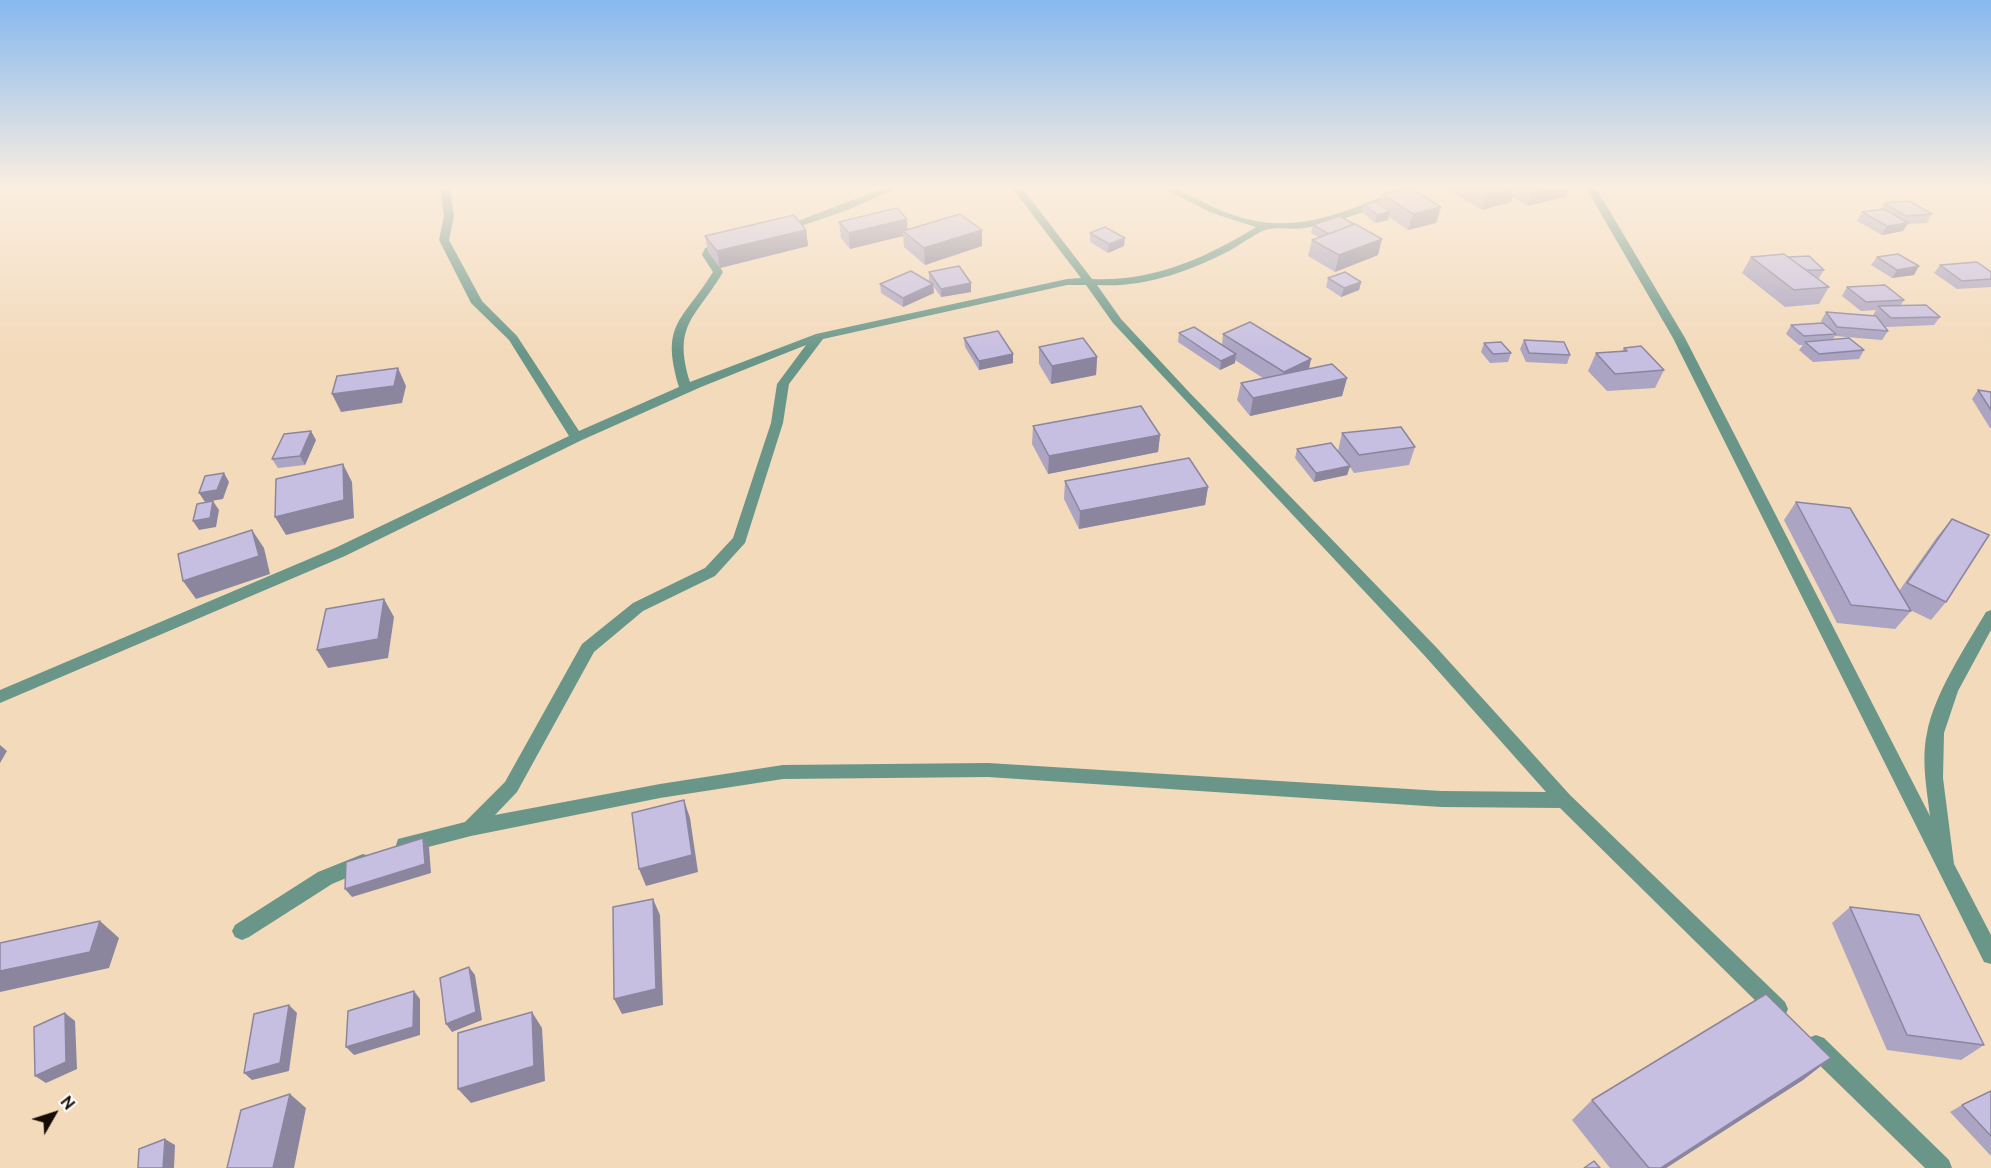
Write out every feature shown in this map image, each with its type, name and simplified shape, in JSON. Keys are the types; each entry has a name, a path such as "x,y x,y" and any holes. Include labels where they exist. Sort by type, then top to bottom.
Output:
{"street":[{"path":"445,243 477,303 513,338 529,360 550,400 577,436"},
{"path":"686,389 678,367 675,337 689,310 718,272 707,255 708,250 736,243"},
{"path":"1061,243 1117,321 1143,350 1430,651 1564,800 1787,1017"},
{"path":"0,697 340,552 577,436 686,389 820,336 1047,285 1088,280 1123,282 1168,272 1221,251 1236,243"},
{"path":"1623,243 1679,338 1991,955"},
{"path":"471,828 511,787 588,648 638,607 710,572 740,540 777,423 783,384 820,336"},
{"path":"1945,865 1934,778 1935,733 1950,691 1991,616"},
{"path":"242,931 325,878 382,854 471,828 649,793 783,772 988,770 1429,798 1564,800"},
{"path":"1804,1034 1941,1168"}],"building":[{"path":"710,243 753,243 717,251"},
{"path":"917,243 942,243 924,248"},
{"path":"1317,243 1373,243 1339,255"},
{"path":"1784,254 1829,287 1794,290 1751,257"},
{"path":"1898,254 1919,266 1897,270 1877,257"},
{"path":"1809,256 1824,270 1806,270 1788,257"},
{"path":"1977,262 1991,272 1991,279 1962,281 1940,265"},
{"path":"959,266 971,283 941,289 929,272"},
{"path":"911,271 933,284 903,298 880,284"},
{"path":"1345,272 1361,282 1344,288 1328,278"},
{"path":"1885,285 1904,300 1866,302 1847,287"},
{"path":"1926,305 1940,317 1891,318 1878,306"},
{"path":"1826,312 1876,316 1888,331 1837,327"},
{"path":"1250,322 1311,359 1284,372 1223,334"},
{"path":"1823,323 1836,334 1804,336 1791,325"},
{"path":"1194,327 1236,354 1221,361 1179,333"},
{"path":"998,331 1013,354 979,361 964,338"},
{"path":"1083,338 1097,357 1052,366 1039,347"},
{"path":"1849,338 1864,350 1819,354 1805,342"},
{"path":"1524,340 1564,342 1570,355 1529,353"},
{"path":"1501,342 1511,353 1493,354 1484,343"},
{"path":"1641,346 1664,370 1615,374 1596,353 1627,351 1624,348"},
{"path":"1332,364 1347,378 1253,398 1241,383"},
{"path":"398,368 394,386 332,394 337,376"},
{"path":"1978,390 1991,392 1991,410"},
{"path":"1141,406 1160,435 1049,456 1033,426"},
{"path":"1401,427 1415,447 1359,455 1342,433"},
{"path":"311,431 300,456 272,459 284,434"},
{"path":"1331,443 1350,466 1316,473 1297,449"},
{"path":"1189,458 1208,487 1080,511 1065,481"},
{"path":"343,464 344,500 275,517 276,479"},
{"path":"224,473 217,490 199,493 205,476"},
{"path":"213,501 210,518 193,521 197,504"},
{"path":"1796,502 1850,508 1911,611 1851,605"},
{"path":"1952,519 1989,535 1946,602 1907,583"},
{"path":"252,530 259,556 183,581 178,554"},
{"path":"384,599 378,639 317,650 326,609"},
{"path":"684,800 692,855 639,869 632,813"},
{"path":"423,838 425,864 345,889 346,862"},
{"path":"653,899 656,989 614,999 613,907"},
{"path":"1850,907 1919,915 1984,1045 1907,1035"},
{"path":"100,921 90,952 0,971 0,943"},
{"path":"469,967 476,1012 446,1024 440,978"},
{"path":"414,991 413,1027 346,1047 348,1011"},
{"path":"1766,994 1831,1058 1661,1168 1649,1168 1592,1100"},
{"path":"289,1005 280,1063 244,1073 254,1014"},
{"path":"532,1012 534,1066 458,1089 458,1033"},
{"path":"65,1013 66,1062 35,1076 34,1027"},
{"path":"1991,1091 1991,1136 1962,1105"},
{"path":"290,1094 273,1168 227,1168 241,1110"},
{"path":"165,1139 163,1168 138,1168 139,1149"},
{"path":"1594,1161 1600,1168 1584,1168"}]}
